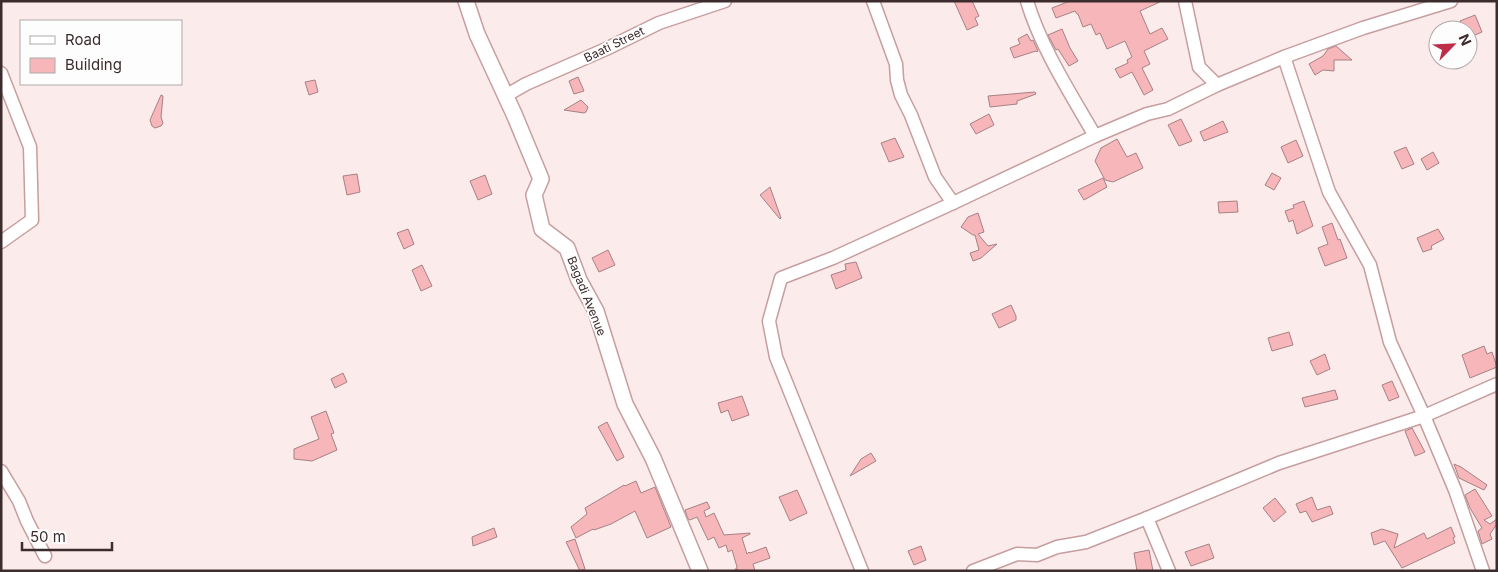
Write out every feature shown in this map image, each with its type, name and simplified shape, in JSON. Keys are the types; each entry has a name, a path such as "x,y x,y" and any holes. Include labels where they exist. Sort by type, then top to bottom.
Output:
{"street":[{"name":"Bagadi Avenue","path":"466,1 478,34 540,179 534,195 542,229 567,248 579,280 596,311 625,404 653,458 700,571"},
{"name":"Baati Street","path":"505,96 526,84 606,49 658,23 725,1"},
{"path":"873,1 896,64 897,80 901,95 935,177 953,203"},
{"path":"1028,1 1032,19 1059,73 1095,136"},
{"path":"1185,1 1199,67 1217,85"},
{"path":"862,571 776,358 769,321 781,278 833,258 1095,136 1147,114 1168,108 1284,57 1363,28 1451,1"},
{"path":"1284,57 1329,192 1370,265 1390,342 1455,490 1482,571"},
{"path":"1,74 30,147 32,220 1,242"},
{"path":"973,571 1017,554 1037,555 1057,547 1086,542 1279,463 1424,416 1497,384"},
{"path":"1,471 19,501 45,556"},
{"path":"1147,518 1169,571"}],"building":[{"path":"954,1 972,1 979,16 975,18 978,25 967,30"},
{"path":"1070,1 1162,1 1140,11 1150,34 1162,28 1168,39 1144,51 1150,64 1142,68 1153,90 1144,95 1132,72 1120,78 1115,69 1128,63 1127,60 1132,57 1125,41 1107,49 1100,33 1096,35 1091,24 1083,27 1075,11 1056,18 1052,8"},
{"path":"1475,15 1477,20 1462,20"},
{"path":"1478,22 1482,32 1478,34"},
{"path":"1062,29 1078,61 1069,66 1058,49 1056,50 1048,35"},
{"path":"1027,34 1031,41 1033,40 1038,51 1014,58 1010,48 1020,44 1018,39"},
{"path":"1336,46 1352,60 1334,60 1334,71 1323,70 1315,75 1309,64 1323,56 1328,49"},
{"path":"578,77 584,91 574,94 569,81"},
{"path":"315,80 318,92 309,95 305,82"},
{"path":"1035,92 1036,94 1017,101 1017,104 990,107 988,96"},
{"path":"161,95 163,96 161,117 163,123 155,128 150,120"},
{"path":"581,100 588,107 586,112 564,110"},
{"path":"989,114 994,125 976,134 970,124"},
{"path":"1181,119 1192,141 1179,146 1168,125"},
{"path":"1223,121 1228,132 1204,141 1200,132"},
{"path":"895,138 904,157 889,162 881,143"},
{"path":"1117,139 1127,157 1136,153 1143,168 1113,182 1105,180 1095,161 1101,148"},
{"path":"1296,140 1303,156 1288,163 1281,147"},
{"path":"1406,147 1414,164 1402,169 1394,152"},
{"path":"1433,152 1439,163 1427,170 1421,159"},
{"path":"1272,173 1281,178 1274,190 1265,185"},
{"path":"357,174 360,192 347,195 343,176"},
{"path":"485,175 492,194 478,200 470,181"},
{"path":"1103,178 1107,187 1084,200 1078,190"},
{"path":"770,187 781,218 780,219 760,195"},
{"path":"1237,201 1238,212 1219,213 1218,202"},
{"path":"1304,201 1313,226 1297,234 1293,220 1289,222 1285,211 1294,208 1293,205"},
{"path":"978,213 984,232 978,234 988,246 997,244 981,258 973,261 970,253 979,250 975,235 961,227 968,217"},
{"path":"1332,223 1347,258 1325,266 1318,248 1328,244 1322,227"},
{"path":"408,229 414,244 404,249 397,233"},
{"path":"1438,229 1444,239 1431,246 1432,249 1423,252 1417,238"},
{"path":"608,250 615,265 599,272 592,258"},
{"path":"856,262 862,278 836,289 831,275 846,270 845,264"},
{"path":"422,265 432,286 421,291 412,270"},
{"path":"1011,305 1016,320 999,328 992,314"},
{"path":"1289,332 1293,345 1272,351 1268,338"},
{"path":"1484,346 1487,354 1492,352 1497,367 1470,378 1462,355"},
{"path":"1325,354 1330,369 1317,375 1310,361"},
{"path":"343,373 347,382 335,388 331,379"},
{"path":"1392,381 1399,397 1389,401 1382,385"},
{"path":"1335,390 1338,399 1305,407 1302,398"},
{"path":"742,396 749,415 732,421 728,410 721,413 718,403"},
{"path":"326,411 334,433 331,434 337,450 312,461 294,459 294,449 319,439 311,417"},
{"path":"607,422 624,457 617,461 598,427"},
{"path":"1412,428 1425,452 1415,456 1405,431"},
{"path":"871,453 876,461 850,476 861,459"},
{"path":"1454,464 1487,485 1484,490 1459,478"},
{"path":"636,481 641,493 655,487 671,527 647,538 635,511 611,524 593,529 576,538 571,527 587,514 585,508 624,485"},
{"path":"1475,489 1492,516 1484,520 1490,524 1497,519 1497,524 1490,534 1492,539 1482,544 1478,531 1482,528 1470,508 1465,495"},
{"path":"797,490 807,513 790,521 779,497"},
{"path":"1312,497 1317,510 1330,506 1333,514 1312,522 1306,511 1300,513 1296,504"},
{"path":"1275,498 1286,512 1274,522 1263,508"},
{"path":"707,502 710,508 704,511 706,517 714,513 724,535 750,533 742,538 747,554 766,547 770,558 753,564 755,571 735,570 737,567 732,550 728,552 726,545 719,548 714,537 708,540 697,517 688,519 685,510"},
{"path":"1451,527 1455,543 1402,568 1385,541 1374,545 1371,533 1382,529 1398,534 1394,548 1424,533 1427,539"},
{"path":"494,528 497,537 473,546 472,537"},
{"path":"575,539 585,569 580,571 566,542"},
{"path":"1209,544 1214,558 1191,566 1185,552"},
{"path":"921,546 926,560 914,565 908,551"},
{"path":"1149,550 1153,571 1137,571 1134,553"}]}
